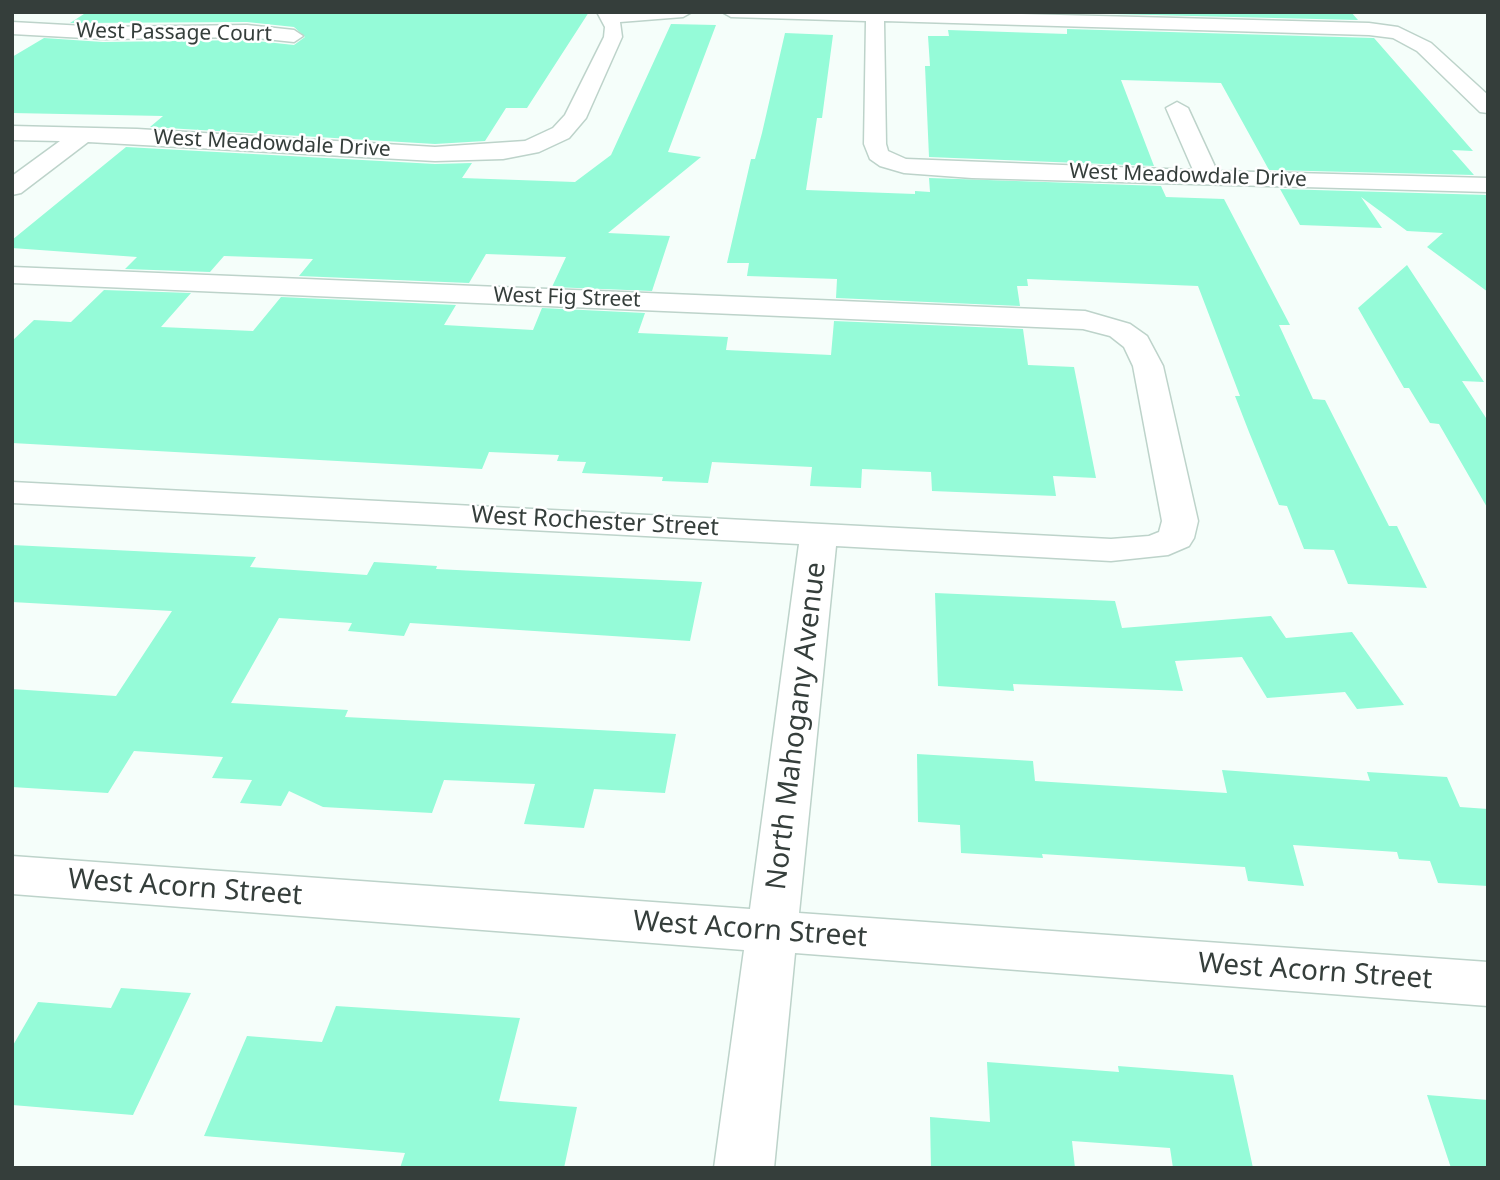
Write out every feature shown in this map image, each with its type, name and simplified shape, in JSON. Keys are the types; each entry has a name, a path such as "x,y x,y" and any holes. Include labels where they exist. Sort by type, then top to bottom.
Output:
{"street":[{"path":"12,20 28,12"},
{"path":"608,15 683,12"},
{"path":"731,12 1342,27 1398,33 1424,47 1488,107"},
{"name":"West Meadowdale Drive","path":"12,133 435,153 503,152 531,147 561,133 575,118 612,37 614,27 608,15"},
{"name":"West Meadowdale Drive","path":"875,16 875,144 878,154 888,161 936,169 1488,185"},
{"name":"West Passage Court","path":"12,28 125,34 247,32 294,36"},
{"path":"1177,107 1208,176"},
{"path":"12,188 84,135"},
{"name":"West Fig Street","path":"12,275 1085,320 1120,330 1137,342 1148,366 1180,521 1176,538"},
{"name":"West Rochester Street","path":"12,492 1111,550 1155,547 1176,538"},
{"name":"North Mahogany Avenue","path":"744,1168 819,534"},
{"name":"West Acorn Street","path":"12,875 1488,984"}],"building":[{"path":"87,12 589,12 527,108 506,108 485,141 435,144 150,127 163,116 12,113 12,57 44,38 103,42 247,40 294,45 305,37 294,27 247,22 70,23"},
{"path":"1351,12 1358,20 1068,13"},
{"path":"671,24 716,25 668,152 701,157 608,233 670,236 652,291 552,287 566,257 486,254 469,283 299,276 313,259 224,256 210,272 125,269 137,257 12,248 12,240 126,147 435,164 472,163 462,178 575,182 611,155"},
{"path":"1067,29 1374,38 1473,151 1452,150 1474,175 1269,170 1221,83 1121,80 1154,166 929,157 925,66 930,66 928,36 949,36 948,30 1067,34"},
{"path":"785,33 833,35 822,118 817,118 806,190 915,194 915,191 930,192 929,178 1161,186 1166,197 1224,199 1290,325 1279,325 1313,399 1325,400 1389,526 1397,526 1427,588 1348,584 1334,550 1304,549 1287,506 1279,505 1249,432 1235,396 1240,396 1198,286 1027,279 1028,286 1017,286 1020,306 836,298 837,279 747,276 749,263 727,263 751,159 755,159"},
{"path":"1280,189 1488,195 1488,292 1427,247 1443,233 1407,231 1361,197 1382,228 1300,225"},
{"path":"1407,265 1484,382 1462,381 1488,421 1488,509 1439,424 1430,423 1409,388 1404,388 1358,308"},
{"path":"104,290 191,293 161,327 253,331 281,297 456,305 444,325 533,330 542,308 645,313 638,333 728,337 726,350 831,355 834,321 1023,329 1028,365 1074,367 1096,478 1053,476 1056,496 932,491 931,472 862,469 861,488 810,486 812,467 712,462 708,483 662,481 663,477 582,473 586,462 557,461 559,455 489,452 482,469 12,443 12,341 34,320 71,322"},
{"path":"12,545 256,557 250,567 367,575 374,562 437,566 436,569 702,582 690,641 410,623 404,636 348,631 352,623 279,618 231,703 348,710 345,717 676,734 665,793 594,789 584,828 524,824 535,784 444,780 432,813 323,807 289,791 281,806 240,803 252,780 212,778 223,757 134,751 108,793 12,787 12,689 116,696 172,611 12,602"},
{"path":"935,593 1115,601 1122,628 1271,616 1286,638 1352,632 1404,705 1357,709 1345,692 1267,698 1242,657 1175,661 1183,691 1013,684 1014,691 938,686"},
{"path":"917,754 1033,761 1035,781 1227,793 1222,770 1370,781 1367,772 1447,777 1460,807 1488,809 1488,886 1438,883 1430,861 1399,859 1397,852 1293,845 1304,886 1248,881 1245,867 1042,854 1043,858 961,853 960,825 918,822"},
{"path":"121,988 191,993 133,1115 12,1105 12,1047 38,1002 111,1008"},
{"path":"336,1006 520,1018 499,1101 577,1107 564,1168 400,1168 405,1153 204,1136 247,1036 322,1042"},
{"path":"987,1062 1119,1072 1118,1066 1233,1075 1253,1168 1173,1168 1170,1148 1072,1141 1075,1168 931,1168 930,1117 990,1122"},
{"path":"1427,1095 1488,1100 1488,1168 1451,1168"}]}
